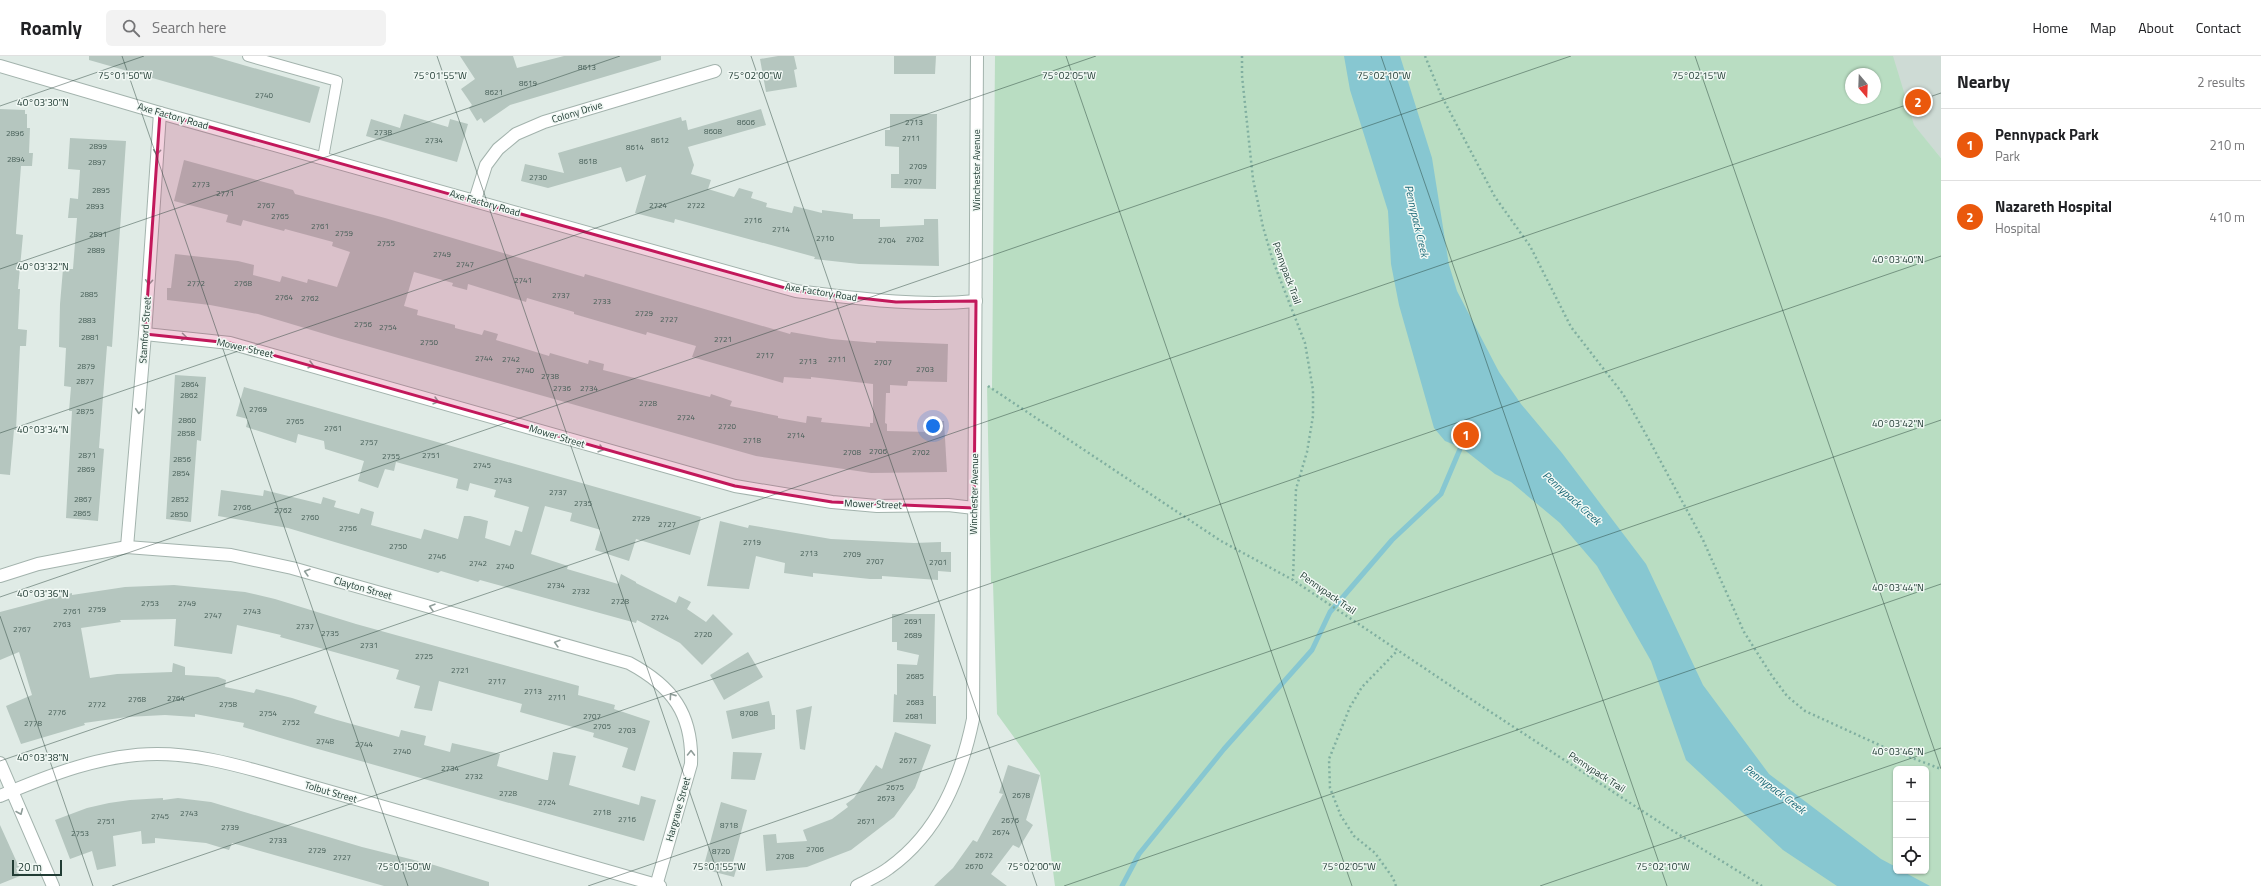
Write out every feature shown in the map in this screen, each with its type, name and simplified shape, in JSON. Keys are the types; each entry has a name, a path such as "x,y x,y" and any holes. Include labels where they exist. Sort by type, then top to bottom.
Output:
{"street":[{"name":"Winchester Avenue","path":"857,886 890,868 915,846 931,828 951,794 966,754 973,719 977,56"},
{"name":"Axe Factory Road","path":"0,66 160,113 796,291 896,302 954,303 976,301"},
{"name":"Colony Drive","path":"475,200 486,165 498,148 516,134 544,122 715,71"},
{"name":"Stamford Street","path":"127,547 145,334 160,113"},
{"name":"Mower Street","path":"145,334 230,343 735,486 832,502 876,506 948,505 974,508"},
{"name":"Clayton Street","path":"0,576 38,564 127,547 231,555 292,568 629,663 648,673 666,688 680,707 688,732"},
{"name":"Hargrave Street","path":"657,886 691,764 692,748 688,732"},
{"name":"Tolbut Street","path":"0,796 57,772 106,759 156,754 192,756 225,762 265,772 657,886"},
{"path":"0,763 52,886"}],"lane":[{"path":"248,56 337,81 323,158"}],"path":[{"name":"Pennypack Trail","path":"1242,56 1242,76 1253,179 1263,227 1273,261 1305,343 1314,390 1313,416 1307,452 1296,489 1293,580 1610,790 1762,886"},
{"path":"1425,56 1441,95 1495,197 1530,246 1571,327 1623,394 1648,438 1703,540 1744,632 1772,676 1787,696 1805,711 1886,748 1941,769"},
{"path":"975,378 1221,542 1293,580"},
{"path":"1396,886 1375,853 1354,836 1341,816 1330,788 1329,759 1350,707 1362,687 1398,650"}],"highlighted area":[{"path":"160,113 796,291 896,302 976,301 974,508 832,502 735,486 230,343 145,334"}],"shaded area":[{"path":"1856,56 1941,56 1941,158 1881,86 1881,68 1869,68"}],"green space":[{"path":"995,56 1893,56 1914,125 1941,158 1941,886 1055,886 1040,773 997,714 993,583 991,583 987,386 992,388"}],"water":[{"name":"Pennypack Creek","path":"1344,56 1400,56 1432,158 1449,265 1457,291 1499,372 1521,404 1562,453 1646,564 1703,685 1769,774 1881,859 1893,865 1893,874 1908,874 1930,886 1837,886 1783,850 1686,760 1651,661 1597,566 1560,523 1511,482 1495,474 1462,448 1445,441 1434,428 1399,305 1391,264 1388,211 1350,90"}],"building":[{"path":"89,56 212,56 320,87 310,123 89,60"},
{"path":"460,56 513,56 517,68 564,56 661,56 661,60 510,105 484,123 481,118 477,121 469,108 472,105 461,89 475,79"},
{"path":"778,56 794,56 797,69 794,70 797,87 766,92 760,59"},
{"path":"894,56 936,56 935,74 894,74"},
{"path":"0,109 25,110 25,114 27,114 27,128 30,128 29,153 33,153 32,166 21,166 16,232 16,234 23,235 18,289 20,289 18,329 27,330 26,346 20,346 16,430 14,430 10,475 0,474"},
{"path":"761,109 766,125 688,147 694,165 691,174 711,180 708,189 734,197 739,188 753,192 751,198 767,203 766,207 792,213 794,206 822,213 822,210 853,214 853,219 880,219 880,227 924,225 924,219 938,219 939,266 859,264 814,259 815,257 675,219 674,223 635,213 646,175 626,182 621,167 548,188 521,181 525,164 564,173 558,153 681,117 682,121 686,120 688,130"},
{"path":"404,114 448,127 450,119 468,124 457,162 366,136 371,119 400,128"},
{"path":"890,114 937,114 936,189 891,188 891,174 899,174 899,147 885,146 885,130 890,130"},
{"path":"70,138 126,141 112,347 107,346 99,448 104,449 98,521 66,518 72,411 69,411 71,387 64,386 66,348 59,347 60,304 63,269 73,269 77,218 68,218 70,198 78,199 80,170 68,169"},
{"path":"184,160 293,190 295,194 385,218 584,277 585,274 790,334 791,332 831,339 876,343 876,341 948,344 947,382 908,381 907,386 890,385 890,393 886,393 885,423 887,424 887,431 929,432 929,421 944,421 947,472 871,473 756,456 258,314 210,305 167,300 167,288 171,288 175,254 238,261 254,265 253,275 280,282 282,276 307,283 308,279 337,287 350,252 332,246 333,242 285,229 284,231 243,220 241,226 226,222 228,215 174,201","holes":["414,272 453,283 452,286 467,290 468,284 526,302 527,298 574,312 574,314 646,335 647,332 696,346 692,357 783,383 784,377 811,379 811,377 873,384 873,423 870,423 870,427 821,422 822,418 807,416 806,423 778,418 778,416 730,406 732,401 711,394 710,397 603,370 604,364 589,360 588,364 550,353 549,356 496,340 498,334 484,330 482,335 455,328 455,325 417,315 418,310 404,306"]},
{"path":"175,375 206,377 201,441 197,440 191,522 166,519"},
{"path":"244,387 701,517 690,555 636,539 629,561 595,550 601,530 570,521 572,513 545,506 531,554 568,566 567,569 618,584 621,574 676,603 679,596 691,602 687,609 706,622 713,614 733,634 702,665 680,643 637,620 636,623 480,580 478,582 441,571 438,573 288,528 218,516 221,490 263,496 264,490 321,504 323,497 336,501 334,507 359,514 361,508 374,512 371,525 421,539 424,529 458,539 464,516 470,516 488,521 485,538 510,546 515,530 522,532 529,507 494,497 496,490 470,483 468,491 456,488 458,479 396,462 394,471 385,469 378,488 358,481 364,461 325,449 324,441 298,434 296,443 246,427 248,419 236,416"},
{"path":"720,521 748,528 749,525 831,539 914,543 941,542 941,552 951,552 951,572 938,571 938,580 882,576 882,579 870,579 813,573 813,577 784,573 785,563 756,556 749,589 707,586"},
{"path":"174,585 245,592 275,599 356,624 579,686 578,695 615,705 614,709 650,721 635,771 622,767 628,748 593,737 594,733 520,712 522,704 439,681 432,711 414,708 420,686 396,679 399,670 280,637 281,635 237,625 232,654 174,646 176,619 120,620 121,622 81,628 90,678 117,674 172,672 173,663 185,667 185,675 218,677 226,680 225,687 254,693 256,689 292,698 317,706 314,713 337,720 399,737 401,730 426,736 424,745 450,752 452,743 500,754 497,766 546,780 548,780 553,752 576,756 569,785 639,805 641,796 656,800 644,841 243,727 244,723 195,714 195,717 165,715 127,717 84,723 85,725 21,744 6,706 32,695 19,652 0,660 0,612 72,593 72,595 125,587"},
{"path":"892,614 935,614 933,696 936,696 936,724 893,722 894,694 897,695 897,664 917,665 919,655 897,650 897,642 892,642"},
{"path":"748,652 763,677 724,700 710,675"},
{"path":"769,701 772,715 775,715 775,729 732,739 726,711"},
{"path":"812,706 805,750 800,749 796,710"},
{"path":"895,732 931,745 915,788 894,817 851,850 807,867 766,871 763,835 776,834 777,843 807,841 803,830 832,819 848,807 846,804 854,798 876,765 882,769"},
{"path":"733,752 762,753 755,780 731,779"},
{"path":"1008,765 1040,775 1026,820 1033,825 1019,848 1013,845 991,874 1007,886 934,886 953,868 973,840 977,842 1003,794 999,793"},
{"path":"163,798 163,800 178,798 211,802 362,847 434,865 489,882 489,886 384,886 232,843 229,850 206,843 155,838 155,843 142,844 141,831 113,836 116,866 97,870 92,851 70,859 55,820 87,808 109,803"},
{"path":"721,802 747,810 733,862 738,863 734,877 703,869"},
{"path":"0,825 19,867 16,868 20,876 0,884"}],"waterway":[{"path":"1122,886 1139,854 1224,749 1312,650 1330,612 1392,540 1441,494 1463,442"}],"place":[{"name":"Nazareth Hospital","path":"1918,102"},
{"name":"Pennypack Park","path":"1466,435"}]}
